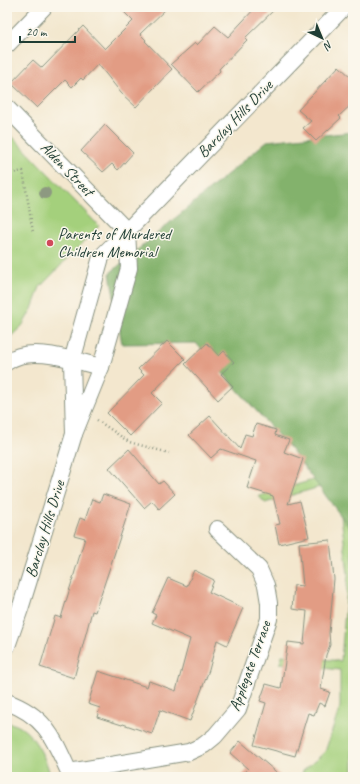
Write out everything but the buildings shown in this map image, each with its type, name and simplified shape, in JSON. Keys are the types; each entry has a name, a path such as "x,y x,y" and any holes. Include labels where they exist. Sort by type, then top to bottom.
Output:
{"street":[{"path":"7,45 44,7"},
{"name":"Barclay Hills Drive","path":"74,434 72,361 101,257 344,7"},
{"name":"Alden Street","path":"7,108 127,231"},
{"name":"Barclay Hills Drive","path":"7,646 14,603 74,434 101,367 129,268 127,231"},
{"path":"7,362 12,358 25,354 37,354 101,367"},
{"name":"Applegate Terrace","path":"69,774 189,752 215,736 238,709 268,620 269,603 266,585 260,569 217,529"},
{"path":"7,702 21,708 38,720 50,732 69,774"}],"path":[{"path":"7,174 23,171 33,232"},
{"path":"83,410 129,442 169,453"}],"green space":[{"path":"7,131 99,226 40,287 32,309 22,326 7,340"},
{"path":"353,132 353,532 292,451 196,343 122,344 110,273 267,141"},
{"path":"353,466 353,777 301,777 303,771 325,752 340,707 340,670 280,663 282,655 341,661 348,574 337,482 265,503 259,496 350,469"},
{"path":"7,723 15,724 35,742 45,759 50,775 46,777 7,777"}],"place":[{"name":"Parents of Murdered Children Memorial","path":"50,243"}]}
